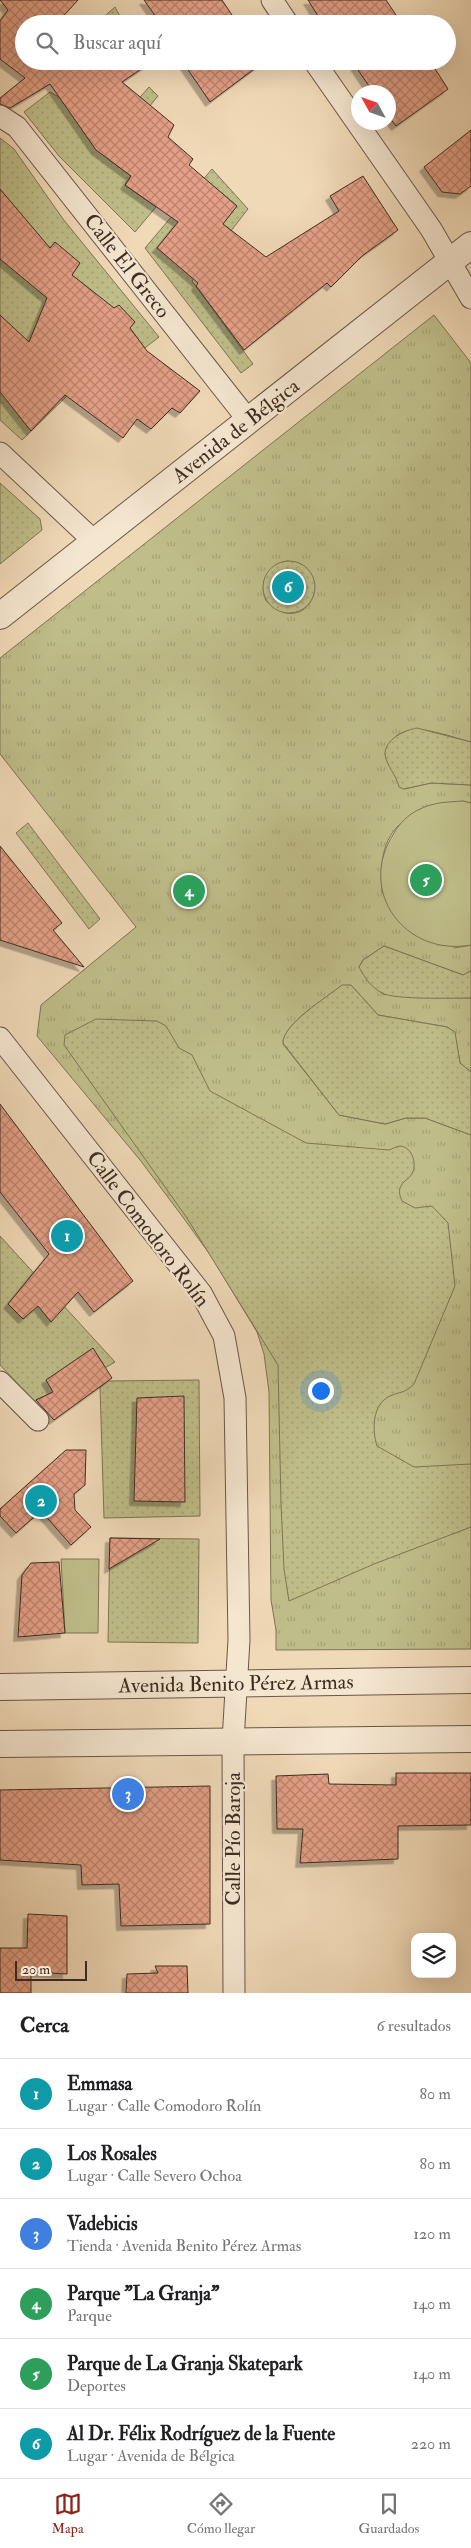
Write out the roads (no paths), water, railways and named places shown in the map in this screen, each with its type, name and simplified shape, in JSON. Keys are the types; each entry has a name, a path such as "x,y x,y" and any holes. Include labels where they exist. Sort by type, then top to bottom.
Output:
{"street":[{"path":"272,0 282,15"},
{"path":"320,70 431,228 471,298"},
{"name":"Calle El Greco","path":"0,116 18,127 249,420"},
{"name":"Avenida de Bélgica","path":"0,616 471,245"},
{"path":"0,453 95,542"},
{"name":"Calle Comodoro Rolín","path":"0,1038 201,1293 224,1336 235,1398 240,1640 236,1685"},
{"path":"0,1382 38,1420"},
{"name":"Avenida Benito Pérez Armas","path":"0,1687 236,1685 471,1680"},
{"name":"Calle Pío Baroja","path":"234,1993 233,1741 236,1685"},
{"path":"0,1744 471,1739"}],"place":[{"name":"Al Dr. Félix Rodríguez de la Fuente","path":"288,587"},
{"name":"Parque de La Granja Skatepark","path":"426,880"},
{"name":"Parque \"La Granja\"","path":"189,891"},
{"name":"Emmasa","path":"67,1236"},
{"name":"Los Rosales","path":"41,1501"},
{"name":"Vadebicis","path":"128,1794"}]}
